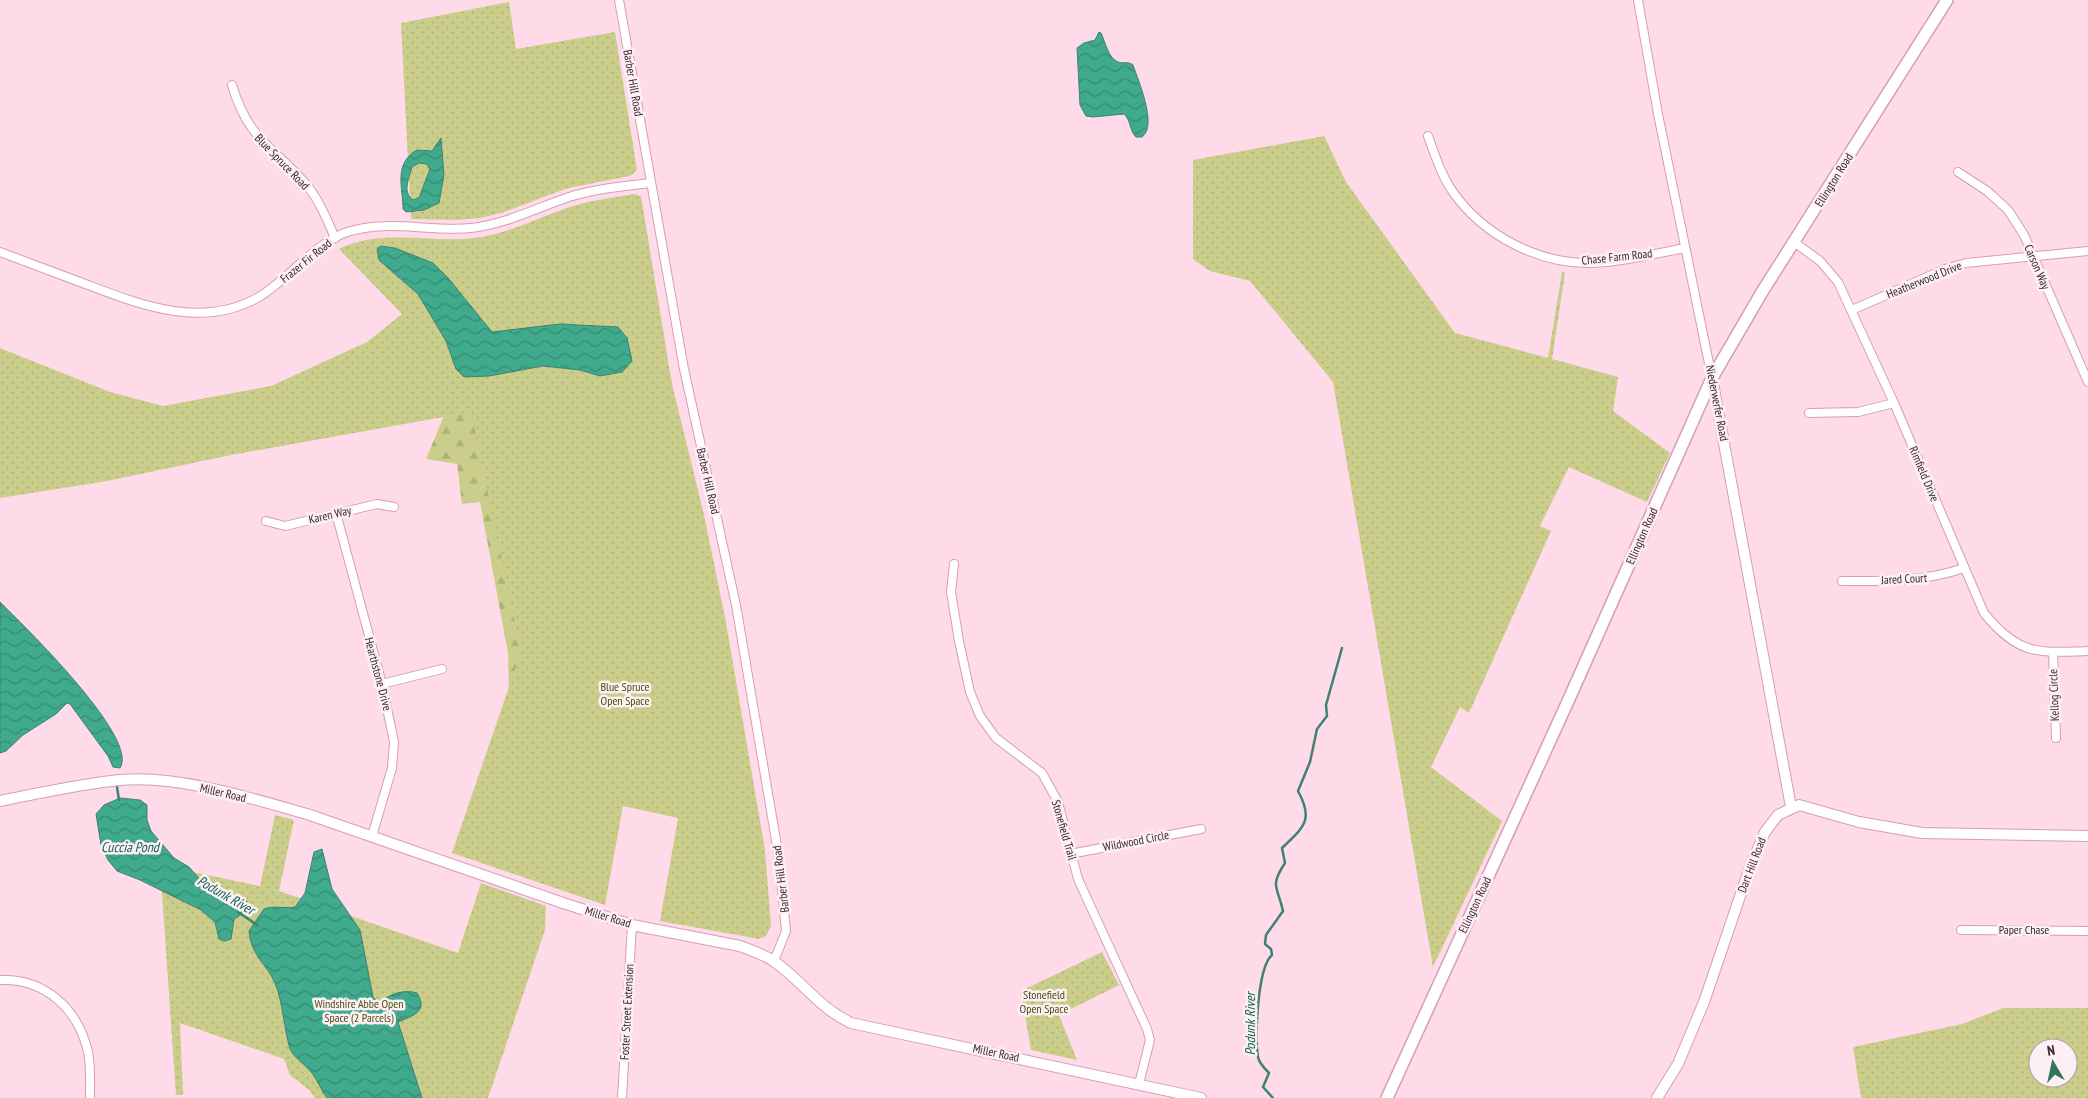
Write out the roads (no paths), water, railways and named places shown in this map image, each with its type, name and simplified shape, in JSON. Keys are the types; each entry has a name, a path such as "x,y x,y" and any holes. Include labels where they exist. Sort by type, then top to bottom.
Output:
{"main road":[{"name":"Ellington Road","path":"1387,1098 1569,700 1712,378 1794,242 1947,0"}],"street":[{"name":"Barber Hill Road","path":"618,0 684,369 736,605 779,858 786,931 774,961"},
{"name":"Niederwerfer Road","path":"1638,0 1685,248 1712,378 1791,807"},
{"name":"Blue Spruce Road","path":"232,85 237,102 251,129 308,188 335,238"},
{"name":"Chase Farm Road","path":"1428,136 1441,172 1452,191 1468,211 1506,241 1530,252 1562,261 1590,263 1685,248"},
{"name":"Carson Way","path":"1958,172 1987,191 2008,210 2024,235 2088,382"},
{"name":"Frazer Fir Road","path":"0,252 144,306 177,312 197,313 229,309 257,298 273,288 335,238 354,230 378,227 455,229 483,226 516,218 582,194 650,183"},
{"name":"Rimfield Drive","path":"1794,242 1820,261 1838,282 1894,403 1984,613 2000,634 2025,648 2053,652 2088,651"},
{"name":"Heatherwood Drive","path":"1852,310 1945,269 1966,263 2088,251"},
{"path":"1809,413 1858,412 1894,403"},
{"name":"Karen Way","path":"266,521 285,526 377,504 394,507"},
{"name":"Hearthstone Drive","path":"336,513 382,684 394,742 393,758 372,836"},
{"name":"Stonefield Trail","path":"954,564 951,592 970,692 980,716 996,738 1042,773 1058,802 1078,879 1148,1029 1150,1040 1139,1084"},
{"name":"Jared Court","path":"1842,581 1916,580 1943,576 1964,568"},
{"name":"Kellog Circle","path":"2053,652 2056,738"},
{"path":"382,684 442,669"},
{"name":"Miller Road","path":"0,801 122,780 185,784 265,802 372,836 563,903 632,925 740,946 774,961 832,1014 851,1022 1202,1098"},
{"path":"1791,807 1799,805 1859,822 1922,833 2088,836"},
{"name":"Dart Hill Road","path":"1656,1098 1678,1064 1701,1011 1750,867 1765,832 1778,815 1791,807"},
{"name":"Wildwood Circle","path":"1070,854 1201,829"},
{"name":"Foster Street Extension","path":"622,1098 632,925"},
{"name":"Paper Chase","path":"1961,930 2088,931"},
{"path":"0,980 15,979 45,989 64,1004 77,1026 88,1051 90,1098"}],"water":[{"path":"1099,32 1109,53 1115,60 1133,65 1148,113 1146,131 1142,137 1136,137 1124,114 1086,116 1080,105 1077,48 1084,43 1095,40"},
{"path":"441,138 444,175 439,203 424,210 406,212 403,209 402,169 405,162 417,150 432,151","holes":["419,163 427,164 430,169 419,198 413,200 407,189 412,167"]},
{"path":"381,246 395,248 433,263 448,278 492,332 560,324 618,327 627,338 632,361 622,372 600,376 580,370 543,366 489,376 464,377 456,369 446,341 418,294 379,260 377,249"},
{"path":"0,602 53,656 97,708 113,732 121,753 120,768 113,767 108,756 70,704 67,703 56,714 23,735 6,751 0,753"},
{"name":"Cuccia Pond","path":"120,798 140,800 147,805 147,820 151,831 174,858 189,867 208,889 247,901 250,909 234,919 231,939 225,941 219,939 215,922 201,910 140,880 117,871 108,860 101,845 96,814 104,805"},
{"path":"322,849 332,889 360,930 373,997 379,1003 392,995 412,992 417,993 420,999 420,1009 409,1018 398,1022 422,1098 327,1098 312,1073 290,1049 278,990 272,976 253,947 249,931 264,909 295,907 305,893 314,852"}],"waterway":[{"name":"Podunk River","path":"1273,1098 1263,1087 1269,1073 1262,1066 1257,1048 1260,988 1267,962 1272,955 1271,949 1265,944 1266,935 1283,911 1276,887 1277,877 1285,863 1282,848 1304,823 1305,809 1298,791 1310,762 1317,729 1327,716 1326,705 1342,648"},
{"name":"Podunk River","path":"117,787 119,800"},
{"name":"Podunk River","path":"238,912 257,925"}],"park label":[{"name":"Blue Spruce Open Space","path":"625,694"},
{"name":"Stonefield Open Space","path":"1044,1002"},
{"name":"Windshire Abbe Open Space (2 Parcels)","path":"359,1011"}]}
